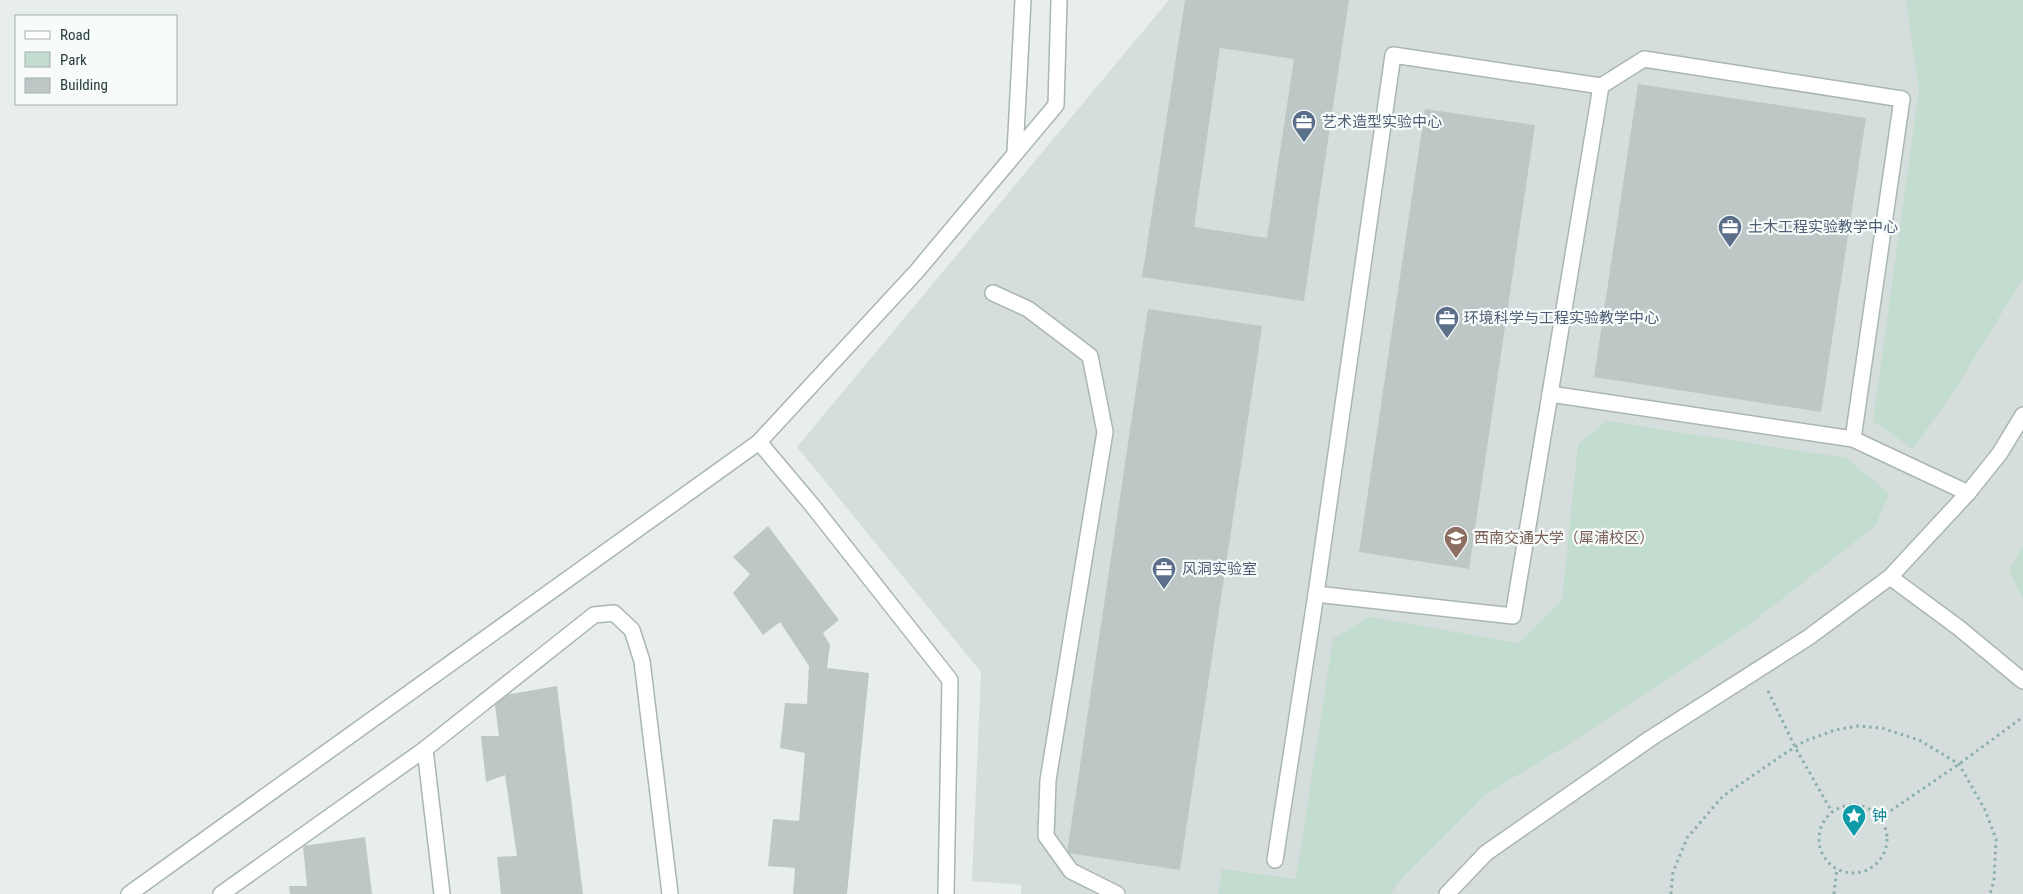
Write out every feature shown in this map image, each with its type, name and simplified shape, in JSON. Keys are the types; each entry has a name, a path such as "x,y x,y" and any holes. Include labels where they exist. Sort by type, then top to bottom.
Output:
{"street":[{"path":"1015,153 1023,0"},
{"path":"129,894 759,442 917,271 1056,105 1059,0"},
{"path":"1276,860 1394,55 1601,86 1644,60 1902,99 1852,438"},
{"path":"1316,594 1513,616 1601,86"},
{"path":"993,293 1028,309 1090,356 1092,365 1105,432 1048,780 1046,836 1071,871 1117,894"},
{"path":"1550,394 1852,438 1968,493"},
{"path":"1447,894 1486,853 1652,738 1808,637 1890,577 1968,493 2000,453 2023,414"},
{"path":"759,442 812,505 950,680 946,894"},
{"path":"1890,577 2021,676"},
{"path":"221,894 426,749 594,615 614,613 632,630 642,661 670,894"},
{"path":"426,749 442,894"}],"path":[{"path":"1758,671 1795,747 1832,812"},
{"path":"1880,818 2023,717"},
{"path":"1671,894 1673,872 1688,838 1723,796 1795,747 1835,730 1858,726 1882,728 1919,740 1959,764 1985,810 1996,839 1994,881 1990,894"},
{"path":"1848,804 1860,805 1870,808 1880,818 1888,835 1887,846 1882,857 1874,866 1864,871 1853,873 1837,868 1824,856 1820,846 1820,834 1822,824 1832,812 1848,804"},
{"path":"1834,894 1837,868"}],"shaded area":[{"name":"西南交通大学（犀浦校区）","path":"1169,0 2023,0 2023,894 1021,894 1021,885 972,881 981,672 797,447"}],"green space":[{"path":"1906,0 2023,0 2023,278 1958,385 1913,449 1873,421 1919,89"},
{"path":"1607,421 1846,458 1889,493 1876,525 1746,627 1566,746 1486,794 1399,881 1391,894 1218,894 1222,869 1296,879 1333,639 1369,617 1519,643 1562,600 1578,444"},
{"path":"2023,546 2023,599 2009,571"}],"building":[{"name":"艺术造型实验中心","path":"1185,0 1349,0 1304,301 1142,277","holes":["1220,48 1294,59 1267,238 1194,227"]},
{"name":"土木工程实验教学中心","path":"1638,84 1866,118 1821,412 1594,377"},
{"name":"环境科学与工程实验教学中心","path":"1425,109 1535,125 1469,569 1359,552"},
{"name":"风洞实验室","path":"1148,309 1262,326 1180,870 1067,853"},
{"path":"768,526 839,620 823,633 830,645 827,668 869,673 847,894 793,894 795,868 768,866 773,819 799,821 805,753 780,748 785,703 807,704 809,666 780,622 763,635 733,593 750,574 733,557"},
{"path":"557,686 583,894 501,894 497,857 517,856 505,775 486,782 481,736 499,736 494,697"},
{"path":"365,837 372,894 290,894 289,886 307,886 303,846"}],"place":[{"name":"艺术造型实验中心","path":"1304,143"},
{"name":"土木工程实验教学中心","path":"1730,248"},
{"name":"环境科学与工程实验教学中心","path":"1447,339"},
{"name":"西南交通大学（犀浦校区）","path":"1456,559"},
{"name":"风洞实验室","path":"1164,590"},
{"name":"钟","path":"1854,837"}]}
